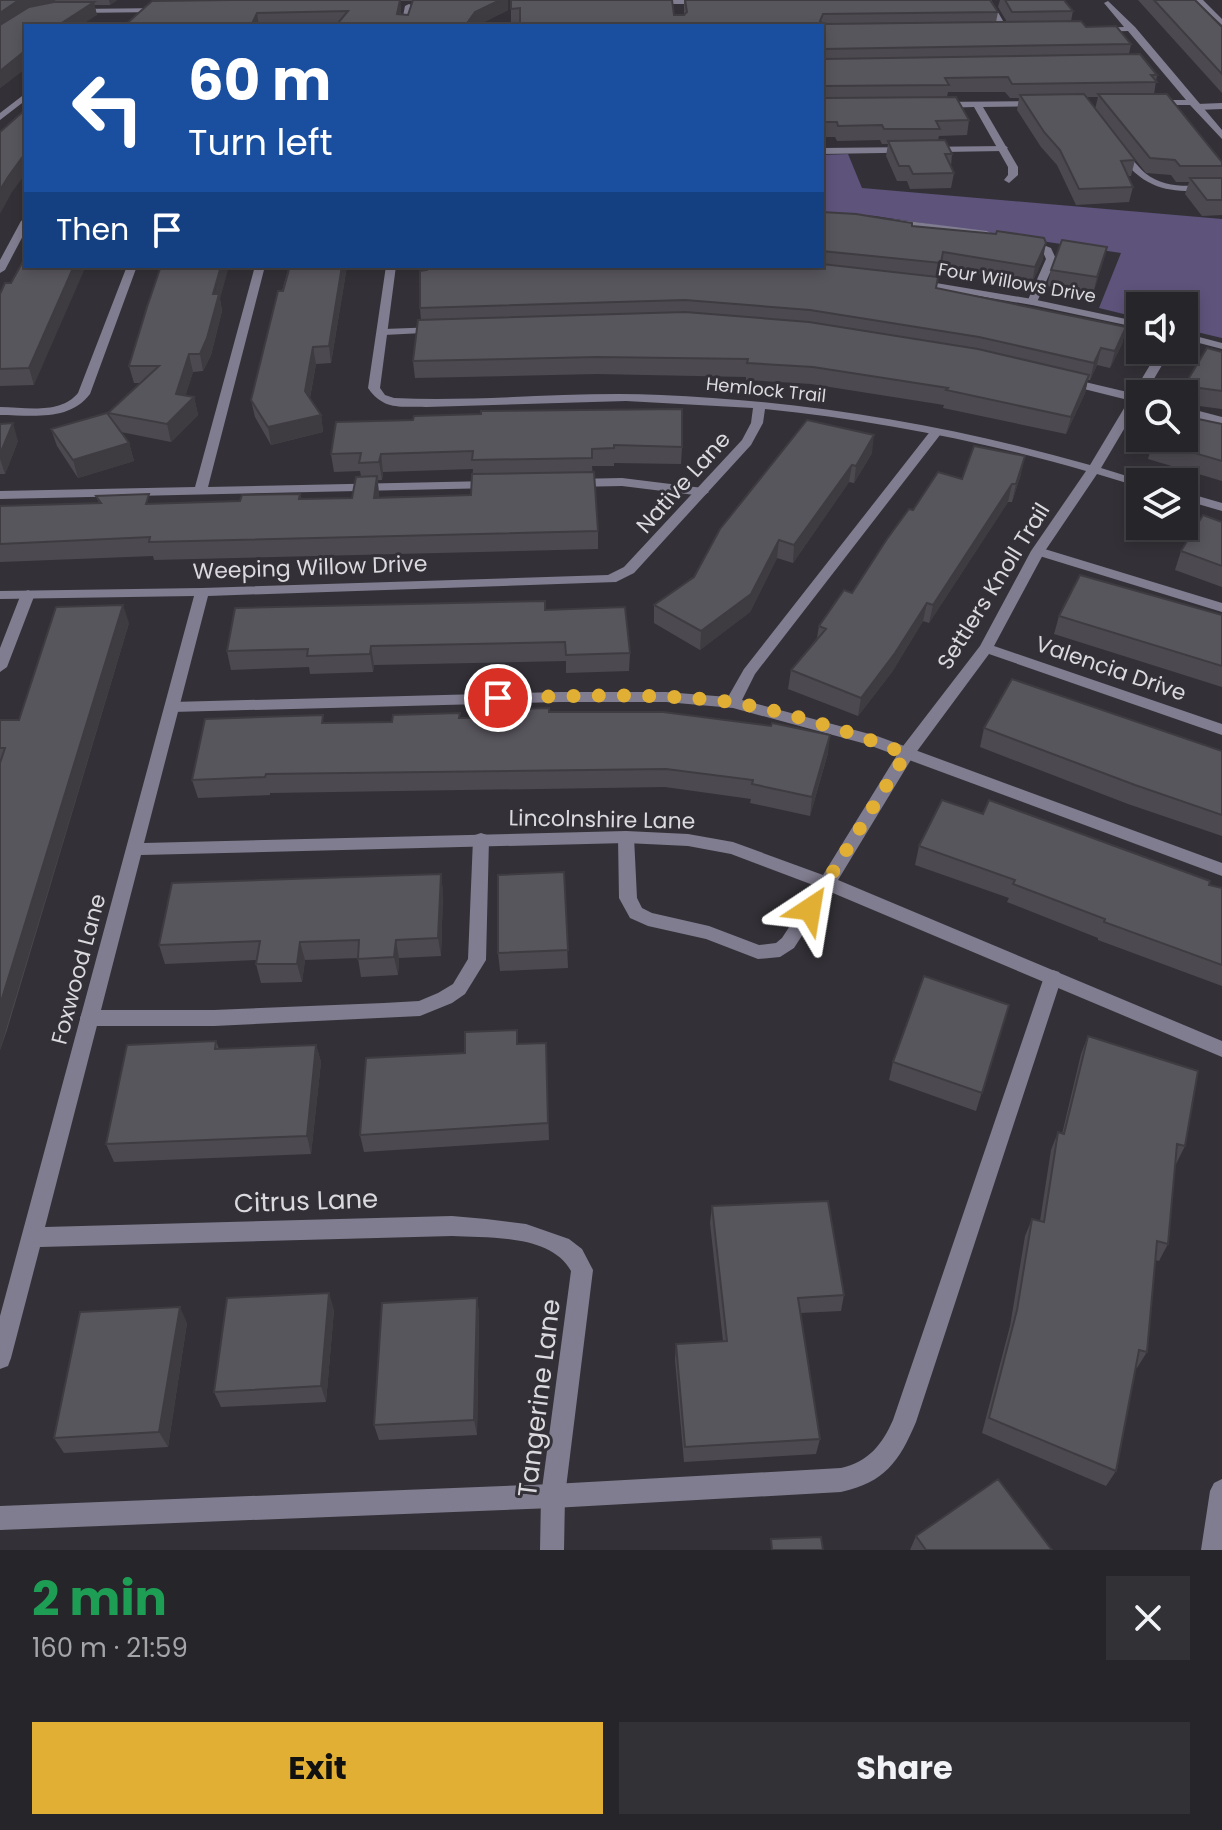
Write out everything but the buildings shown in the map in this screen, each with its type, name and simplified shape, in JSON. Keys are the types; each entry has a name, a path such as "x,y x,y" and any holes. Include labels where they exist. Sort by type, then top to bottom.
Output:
{"street":[{"path":"987,0 1007,31"},
{"path":"1199,0 1222,23"},
{"path":"645,2 720,2"},
{"path":"676,2 678,14"},
{"path":"1108,3 1222,136"},
{"path":"393,6 422,6"},
{"path":"405,24 409,6"},
{"path":"57,11 169,9"},
{"path":"1085,30 1132,29"},
{"path":"992,31 1023,31"},
{"path":"1145,63 1160,63"},
{"path":"3,114 24,98"},
{"path":"1147,103 1222,106"},
{"path":"931,105 1054,104"},
{"path":"977,105 1014,171 1009,180"},
{"path":"3,114 24,114"},
{"path":"1111,139 1137,174 1148,182 1168,188 1222,187"},
{"path":"824,151 1003,148"},
{"path":"878,220 1008,237 1037,244 1050,254 1051,259 1032,302"},
{"path":"0,270 24,225"},
{"path":"0,411 74,406 84,394 131,268"},
{"path":"201,490 259,268"},
{"path":"391,268 384,332 447,330"},
{"name":"Four Willows Drive","path":"904,281 1032,302 1126,322"},
{"name":"Hemlock Trail","path":"384,332 374,388 381,398 407,403 657,398 760,404 936,432 1126,479"},
{"path":"1198,340 1222,346"},
{"path":"1062,380 1126,395"},
{"name":"Native Lane","path":"620,576 703,492 747,442 757,423 760,404"},
{"path":"1198,415 1222,421"},
{"name":"Settlers Knoll Trail","path":"626,837 628,898 636,913 648,919 709,933 758,952 780,950 788,943 827,883 906,754 986,648 1038,551 1126,417"},
{"path":"733,703 749,672 936,432"},
{"path":"551,484 622,482 703,492"},
{"path":"0,495 503,484"},
{"path":"1198,500 1222,507"},
{"path":"1038,551 1222,608"},
{"name":"Weeping Willow Drive","path":"0,595 598,581 620,576"},
{"name":"Foxwood Lane","path":"0,1358 202,592"},
{"path":"0,667 28,594"},
{"name":"Valencia Drive","path":"986,648 1222,730"},
{"path":"172,707 560,697 666,697 733,703 859,736 1222,870"},
{"name":"Lincolnshire Lane","path":"134,849 626,837 688,840 733,848 827,883 1222,1049"},
{"path":"89,1018 214,1018 384,1011 420,1008 445,998 459,989 477,960 481,839"},
{"path":"0,1518 553,1496 859,1477 883,1461 904,1422 1053,977"},
{"name":"Citrus Lane","path":"32,1237 452,1226 541,1237 554,1241 575,1255"},
{"name":"Tangerine Lane","path":"552,1550 553,1496 582,1278 581,1265 575,1255"},
{"path":"1213,1550 1222,1491"}],"shaded area":[{"path":"848,154 862,188 1222,219 1222,338 1198,332 1198,292 1126,292 1126,315 1099,308 1121,253 875,216 824,212 824,155"}],"route":[{"path":"498,698 666,697 733,703 871,740 906,754 810,909"}]}
